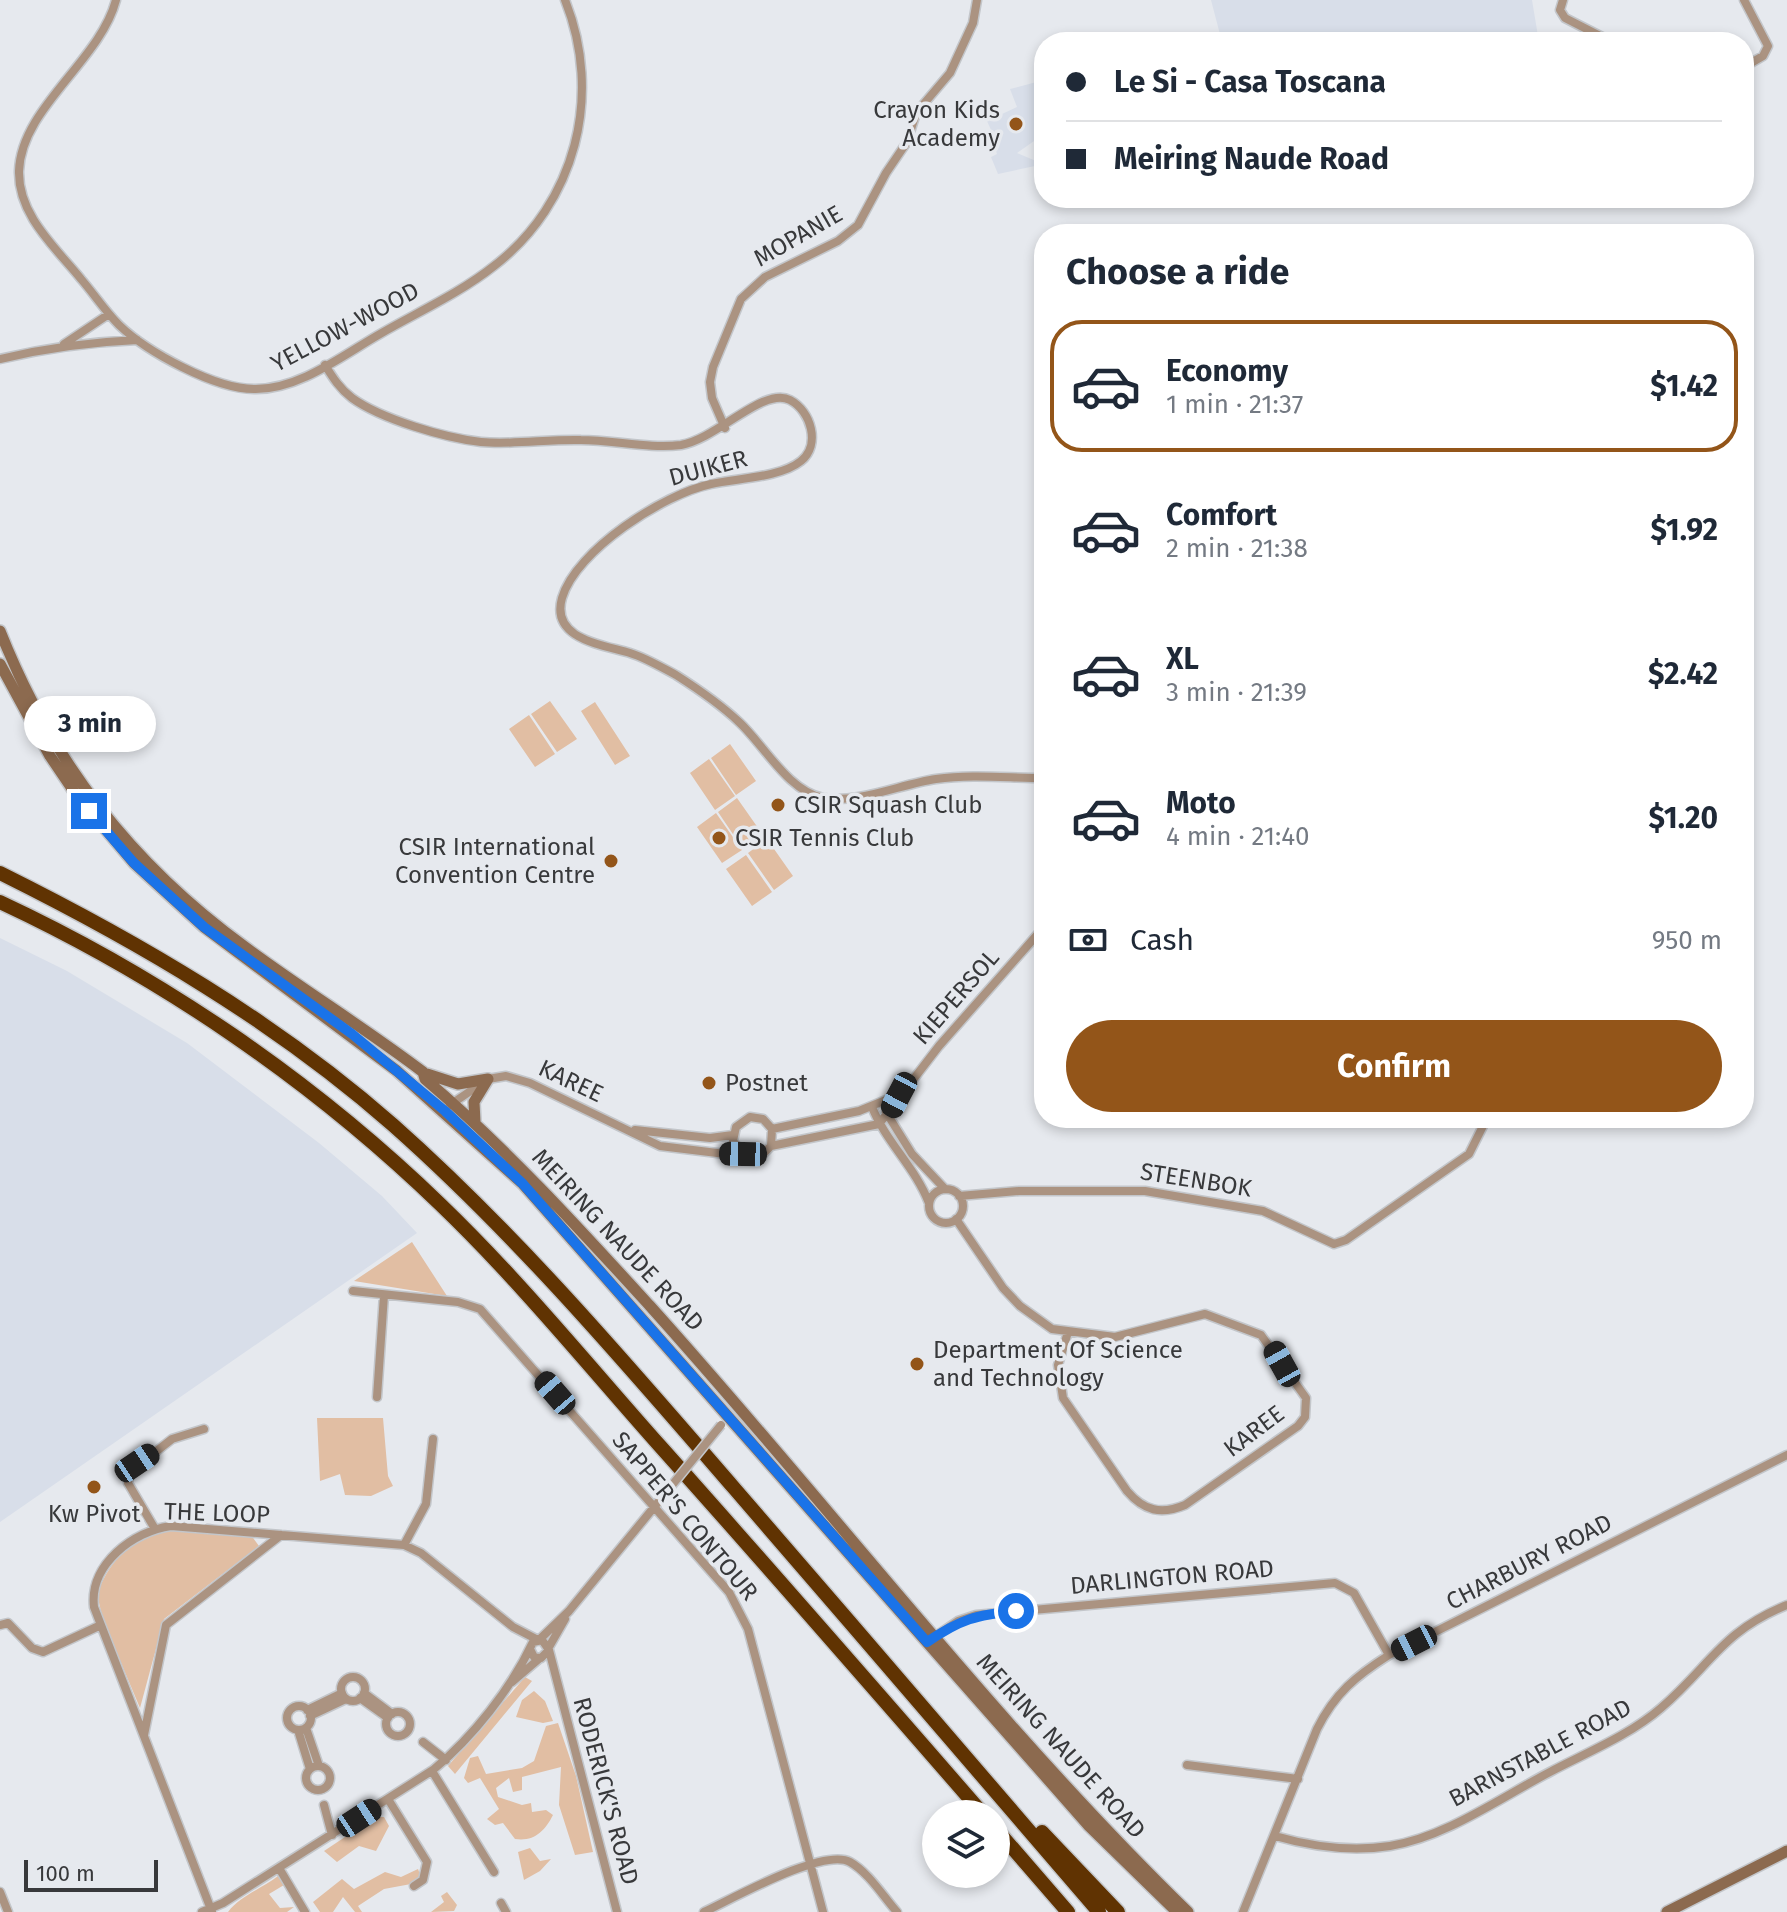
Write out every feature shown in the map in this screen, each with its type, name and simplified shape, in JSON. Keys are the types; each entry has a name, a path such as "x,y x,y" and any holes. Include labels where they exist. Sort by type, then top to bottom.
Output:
{"highway":[{"path":"0,873 196,980 273,1031 391,1123 484,1212 580,1312 1099,1912"},
{"path":"0,902 127,969 247,1046 363,1135 439,1203 614,1393 971,1800"},
{"path":"926,1710 1118,1912"},
{"path":"1010,1845 1068,1912"}],"street":[{"name":"YELLOW-WOOD","path":"116,0 103,30 28,137 19,169 20,187 30,215 109,314 138,339 206,377 239,388 277,387 325,365 479,278 516,248 559,189 574,151 583,105 579,46 565,0"},
{"name":"MOPANIE","path":"725,428 712,398 710,382 741,299 765,277 838,241 858,225 907,142 916,113 950,73 973,23 977,0"},
{"path":"1563,0 1560,10 1565,18 1592,32"},
{"path":"1744,0 1768,46 1763,56 1754,61"},
{"path":"64,344 109,314"},
{"path":"0,359 64,344 80,346 138,339"},
{"name":"DUIKER","path":"325,365 342,390 364,405 432,431 481,442 580,440 668,446 700,440 725,428 763,400 781,397 793,401 806,416 812,444 806,457 793,466 685,492 628,523 568,585 561,611 573,634 597,646 640,657 690,684 741,723 802,788 818,796 838,799 950,778 1034,778"},
{"name":"MEIRING NAUDE ROAD","path":"0,631 29,701 58,753 87,794 143,859 246,948 359,1023 423,1072 425,1079 449,1107 523,1184 726,1421 1096,1820 1188,1912"},
{"name":"MEIRING NAUDE ROAD","path":"0,664 50,756 75,793 134,863 204,927 449,1107 476,1123 543,1188 740,1406 930,1640 1089,1826 1177,1912"},
{"name":"KIEPERSOL","path":"899,1095 1034,939"},
{"path":"423,1072 458,1084 488,1079"},
{"path":"449,1107 488,1079"},
{"path":"476,1123 474,1102 488,1079"},
{"name":"KAREE","path":"488,1079 520,1079 660,1146 689,1152 743,1154"},
{"path":"772,1129 872,1107 899,1095"},
{"path":"771,1146 772,1129 763,1119 750,1117 742,1120 733,1135 736,1146 743,1154 758,1156 771,1146 879,1124 899,1095"},
{"path":"882,1104 912,1154 945,1189 959,1196 986,1194"},
{"path":"872,1107 879,1124 907,1161 935,1219 945,1223 956,1219 963,1208 986,1194"},
{"name":"STEENBOK","path":"986,1194 1123,1190 1201,1199 1263,1211 1334,1244 1346,1240 1469,1154 1482,1128"},
{"name":"KAREE","path":"629,1130 689,1137 733,1135"},
{"path":"689,1137 689,1152"},
{"path":"929,1203 935,1193 945,1189"},
{"path":"959,1196 963,1208"},
{"name":"KAREE","path":"956,1219 1020,1306 1052,1329 1115,1337 1205,1314 1231,1322 1269,1341 1306,1398 1305,1417 1298,1426 1185,1505 1170,1511 1155,1511 1135,1501 1063,1398 1058,1365 1068,1332"},
{"name":"SAPPER'S CONTOUR","path":"353,1291 458,1302 480,1309 729,1592 743,1614 823,1912"},
{"path":"377,1397 384,1295"},
{"path":"509,1685 530,1648 569,1611 740,1406"},
{"path":"155,1529 128,1483 130,1472 172,1439 204,1429"},
{"path":"404,1545 426,1504 433,1439"},
{"name":"CHARBURY ROAD","path":"1243,1912 1330,1702 1355,1677 1389,1655 1787,1455"},
{"name":"THE LOOP","path":"208,1911 93,1602 106,1566 125,1546 155,1529 178,1527 404,1545 421,1553 513,1627 530,1648"},
{"name":"THE LOOP","path":"143,1736 166,1625 281,1535"},
{"name":"DARLINGTON ROAD","path":"930,1640 958,1621 976,1615 1335,1583 1354,1593 1389,1655"},
{"name":"BARNSTABLE ROAD","path":"1275,1836 1354,1850 1392,1845 1439,1830 1608,1742 1659,1710 1729,1637 1759,1617 1787,1605"},
{"path":"208,1911 446,1760 509,1685 549,1649 569,1611"},
{"path":"0,1625 8,1623 32,1648 43,1652 101,1625"},
{"name":"THE LOOP","path":"513,1627 539,1640 549,1649"},
{"name":"RODERICK'S ROAD","path":"530,1648 556,1680"},
{"name":"RODERICK'S ROAD","path":"549,1649 617,1912"},
{"path":"344,1696 343,1682 353,1677 363,1682 362,1696"},
{"path":"320,1790 327,1786 330,1776 315,1767 302,1729 309,1713 344,1696 362,1696 390,1716 402,1713 407,1717 408,1730 446,1760"},
{"path":"302,1729 289,1725 289,1712 297,1707 309,1713"},
{"path":"390,1716 387,1729 392,1734 399,1736 408,1730"},
{"path":"1187,1765 1298,1779"},
{"path":"315,1767 307,1783 320,1790 332,1835"},
{"path":"432,1771 494,1872"},
{"path":"388,1799 427,1862 423,1880 414,1886"},
{"path":"1667,1912 1767,1865 1787,1851"},
{"path":"704,1912 811,1864 835,1858 852,1863 897,1912"},
{"path":"1767,1865 1787,1862"},
{"path":"279,1868 305,1912"},
{"path":"0,1892 8,1912"},
{"path":"501,1903 506,1912"}],"shaded area":[{"path":"1211,0 1532,0 1537,32 1219,32"},
{"name":"Crayon Kids Academy","path":"1034,83 1034,141 1017,153 1034,160 1034,166 998,174 991,157 997,154 993,143 996,141 987,121 1017,107 1010,89"},
{"path":"550,701 577,739 557,752 531,714"},
{"path":"595,702 630,756 615,765 581,711"},
{"path":"529,715 555,754 535,767 509,729"},
{"name":"CSIR Tennis Club","path":"730,744 756,781 736,795 711,758"},
{"name":"CSIR Tennis Club","path":"709,759 735,796 715,810 690,773"},
{"name":"CSIR Tennis Club","path":"737,798 763,835 743,849 718,812"},
{"name":"CSIR Tennis Club","path":"716,813 742,850 722,863 697,827"},
{"name":"CSIR Tennis Club","path":"767,839 793,876 774,890 748,853"},
{"name":"CSIR Tennis Club","path":"746,855 772,892 752,906 726,869"},
{"path":"0,938 67,971 187,1043 319,1143 382,1196 417,1233 0,1522"},
{"path":"412,1242 447,1296 354,1281"},
{"path":"317,1418 383,1418 388,1476 393,1486 371,1496 345,1495 340,1474 320,1481"},
{"path":"179,1530 251,1535 259,1546 164,1619 140,1708 103,1620 97,1594 110,1568 128,1548 151,1536"},
{"path":"525,1677 532,1681 455,1774 448,1766"},
{"path":"534,1691 545,1701 553,1721 543,1723 516,1717 522,1700"},
{"path":"558,1723 576,1776 593,1852 575,1855 559,1805 561,1767 522,1777 522,1790 513,1792 509,1778 496,1788 498,1797 522,1805 531,1803 532,1812 546,1810 553,1815 538,1834 528,1839 515,1839 503,1823 495,1825 487,1819 499,1809 480,1778 468,1783 464,1778 470,1758 478,1756 486,1774 522,1768 534,1761 546,1726"},
{"path":"375,1817 384,1817 389,1826 376,1851 359,1846 337,1862 324,1851"},
{"path":"530,1848 540,1861 551,1859 540,1871 524,1880 518,1852"},
{"path":"418,1869 421,1877 411,1884 384,1889 358,1906 362,1912 355,1912 343,1897 333,1912 320,1912 313,1902 342,1879 354,1889 385,1872 401,1877"},
{"path":"278,1876 284,1885 269,1894 280,1908 294,1907 287,1912 228,1912 245,1897"},
{"path":"447,1892 457,1905 454,1911 431,1912 444,1902 441,1896"}],"place":[{"name":"Crayon Kids Academy","path":"1016,124"},
{"name":"CSIR Squash Club","path":"778,805"},
{"name":"CSIR Tennis Club","path":"719,838"},
{"name":"CSIR International Convention Centre","path":"611,861"},
{"name":"Postnet","path":"709,1083"},
{"name":"Department Of Science and Technology","path":"917,1364"},
{"name":"Kw Pivot","path":"94,1487"}],"route":[{"path":"89,811 134,863 170,898 233,950 352,1034 445,1111 523,1184 927,1642 958,1621 976,1615 1016,1611"}]}
